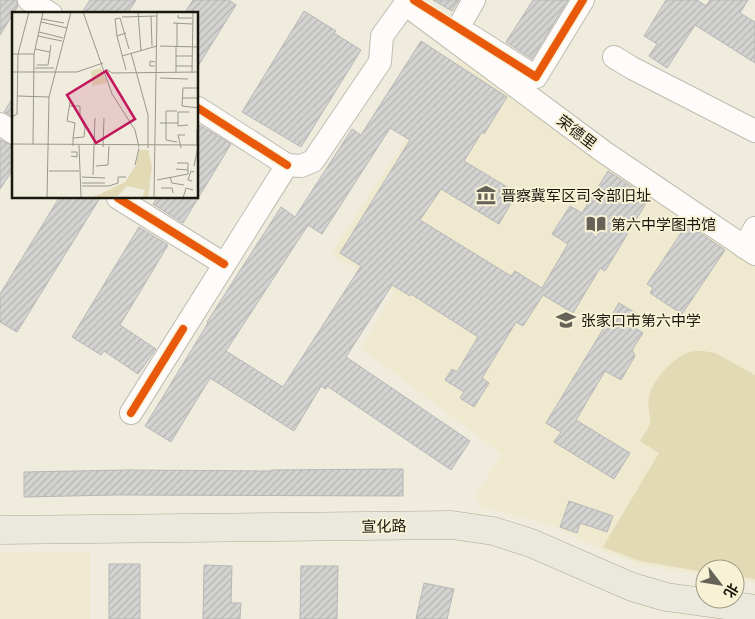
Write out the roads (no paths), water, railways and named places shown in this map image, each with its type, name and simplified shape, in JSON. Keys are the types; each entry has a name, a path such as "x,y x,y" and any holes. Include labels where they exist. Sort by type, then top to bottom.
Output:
{"main road":[{"name":"宣化路","path":"0,530 452,525 492,531 531,543 632,587 665,607"},
{"name":"宣化路","path":"0,544 449,535 489,543 524,554 604,586 665,607 743,615"}],"street":[{"path":"29,0 48,12"},
{"path":"458,28 474,0"},
{"path":"199,109 287,166 301,166 313,161 380,62 382,36 408,4 458,28 536,77 583,0"},
{"name":"荣德里","path":"408,4 409,7 604,152 751,243"},
{"path":"614,57 755,131"},
{"path":"0,124 12,132"},
{"path":"131,413 287,166"},
{"path":"120,199 224,264"}],"place":[{"name":"晋察冀军区司令部旧址","path":"486,195"},
{"name":"第六中学图书馆","path":"596,224"},
{"name":"张家口市第六中学","path":"566,320"}]}
